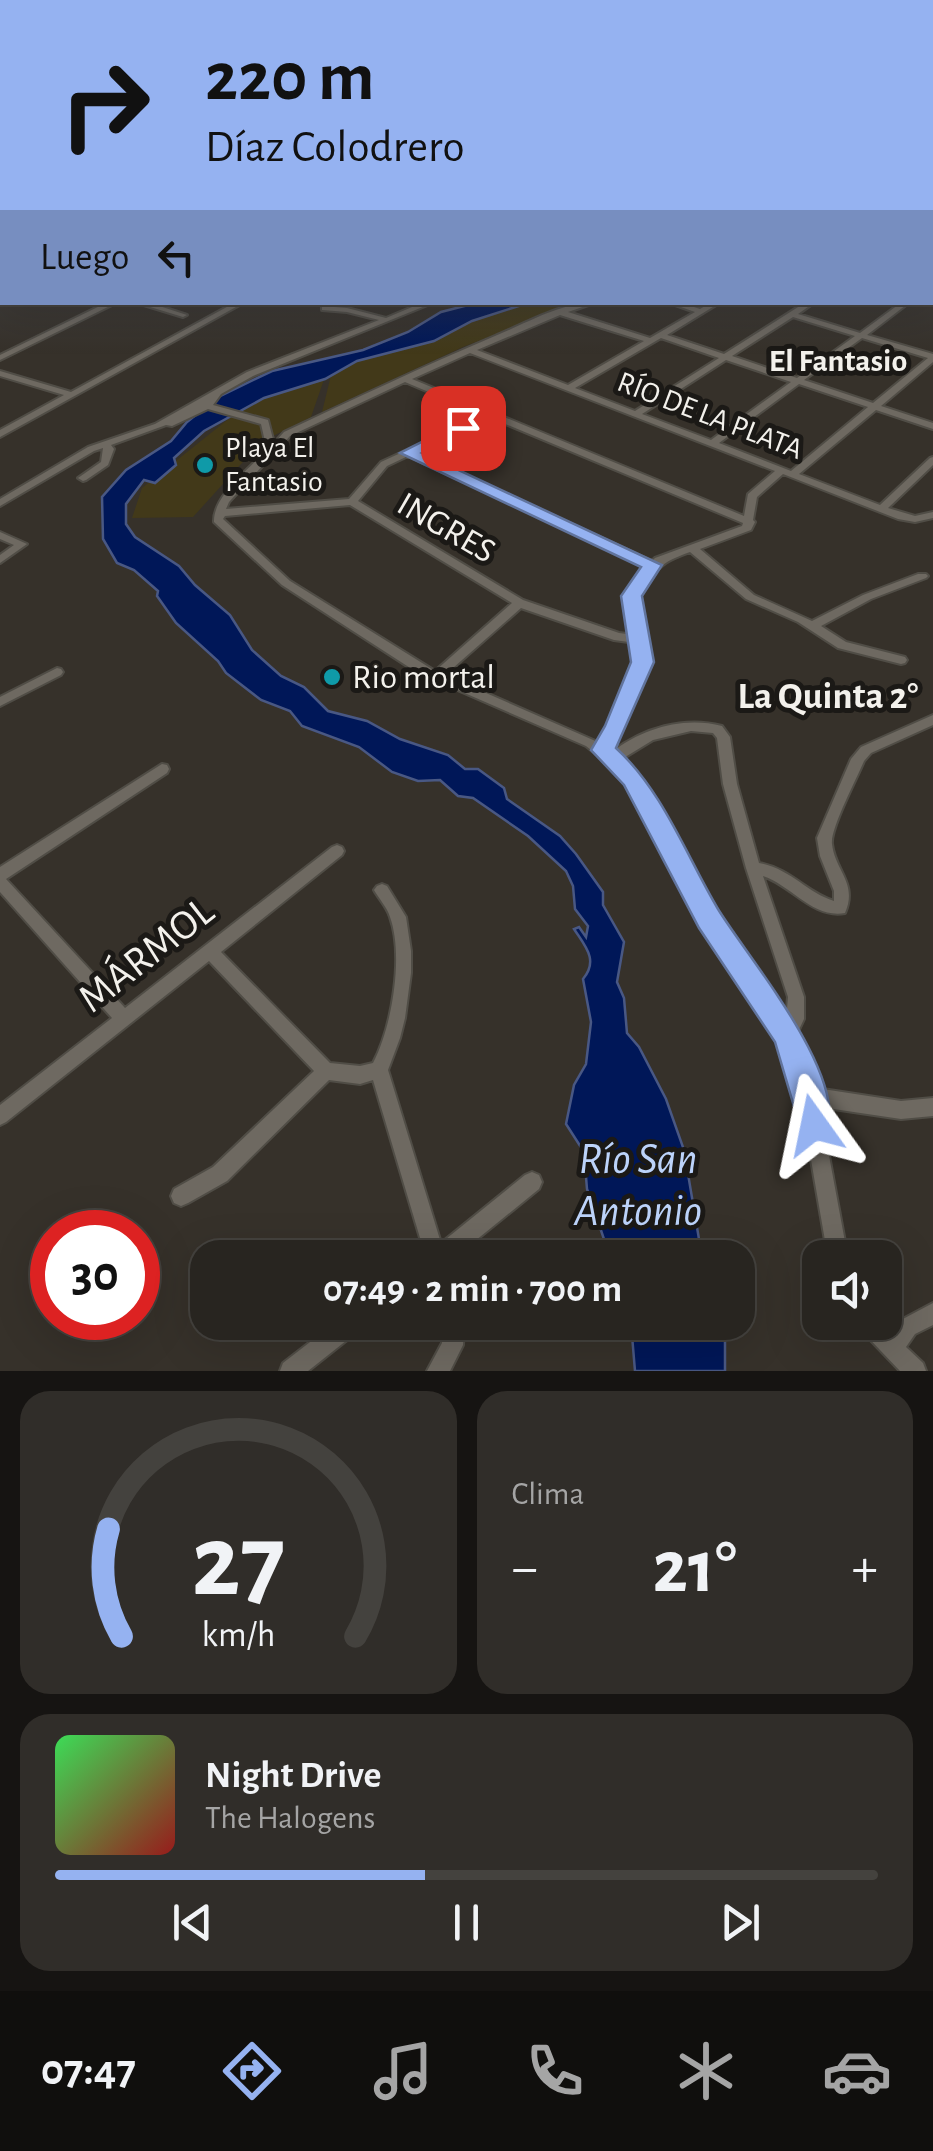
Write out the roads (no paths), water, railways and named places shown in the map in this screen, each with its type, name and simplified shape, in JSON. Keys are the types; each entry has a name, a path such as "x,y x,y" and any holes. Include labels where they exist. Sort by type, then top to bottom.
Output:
{"street":[{"path":"0,358 110,305"},
{"path":"148,305 183,315"},
{"path":"0,434 237,305"},
{"path":"147,430 226,386 424,305"},
{"path":"584,305 470,350 451,365 280,438 224,501 218,513 221,526 276,576 434,678 608,754 633,778 709,919 788,1034 809,1096 835,1240"},
{"path":"679,305 701,312"},
{"path":"569,388 713,305"},
{"path":"636,413 808,305"},
{"path":"711,444 903,305"},
{"path":"326,308 386,320"},
{"path":"559,312 651,341"},
{"path":"793,315 933,358"},
{"path":"662,336 933,426"},
{"name":"RÍO DE LA PLATA","path":"470,350 881,509 910,519 933,515"},
{"path":"730,514 933,358"},
{"path":"0,373 72,395"},
{"path":"408,381 750,522"},
{"path":"0,504 104,443 184,419 206,406 226,386"},
{"path":"206,406 266,422 270,448"},
{"path":"352,502 380,468 490,415"},
{"path":"82,478 105,463 109,449 104,443"},
{"path":"408,453 652,565"},
{"path":"881,509 933,460"},
{"path":"608,754 642,662 642,640 632,596 652,565 742,531 750,522 752,496"},
{"name":"INGRES","path":"218,513 352,502 519,602 618,637 642,640"},
{"path":"0,535 22,544 0,560"},
{"path":"692,548 743,594 813,625 842,645 902,660"},
{"path":"813,625 867,597 922,576"},
{"path":"434,678 519,602"},
{"path":"0,702 57,672"},
{"path":"753,868 777,871 822,905 840,908 843,894 824,849 824,838 858,760 866,750 933,720"},
{"path":"608,754 690,725 717,729 723,737 730,784 753,868 796,997 796,1018 788,1034"},
{"path":"123,1018 0,878 162,769"},
{"name":"MÁRMOL","path":"0,1116 337,851"},
{"path":"209,950 326,1071 360,1075 379,1070 391,1052 402,944 400,919 382,890"},
{"path":"379,1070 431,1240"},
{"path":"181,1196 220,1174 326,1071"},
{"path":"809,1096 900,1110 933,1108"},
{"path":"460,1240 532,1182"},
{"path":"892,1349 908,1327 933,1313"},
{"path":"292,1371 331,1340"},
{"path":"440,1368 452,1340"},
{"path":"884,1340 915,1371"}],"water":[{"name":"Río San Antonio","path":"468,305 522,305 472,321 434,341 357,361 325,379 264,398 204,431 174,458 176,465 155,483 144,480 126,504 126,524 135,537 179,566 230,615 252,650 281,676 304,687 328,711 367,721 400,739 448,755 465,769 478,769 504,788 507,799 560,836 576,854 603,892 603,905 624,942 617,982 624,998 627,1033 639,1047 666,1099 684,1150 699,1240 604,1240 587,1189 584,1152 566,1124 574,1085 586,1064 591,1022 583,979 590,959 574,929 579,927 586,937 588,926 575,909 573,886 566,871 528,836 473,798 458,796 440,780 418,781 392,772 359,747 302,726 290,711 261,700 226,673 176,623 157,596 158,591 134,570 117,563 103,539 102,497 126,470 171,441 218,397 272,371 363,350 408,332 441,312"},
{"name":"Río San Antonio","path":"632,1340 725,1340 725,1371 635,1371"}],"place":[{"name":"Playa El Fantasio","path":"205,465"},
{"name":"Rio mortal","path":"332,677"}],"district":[{"name":"El Fantasio","path":"838,361"},
{"name":"La Quinta 2°","path":"828,697"}]}
